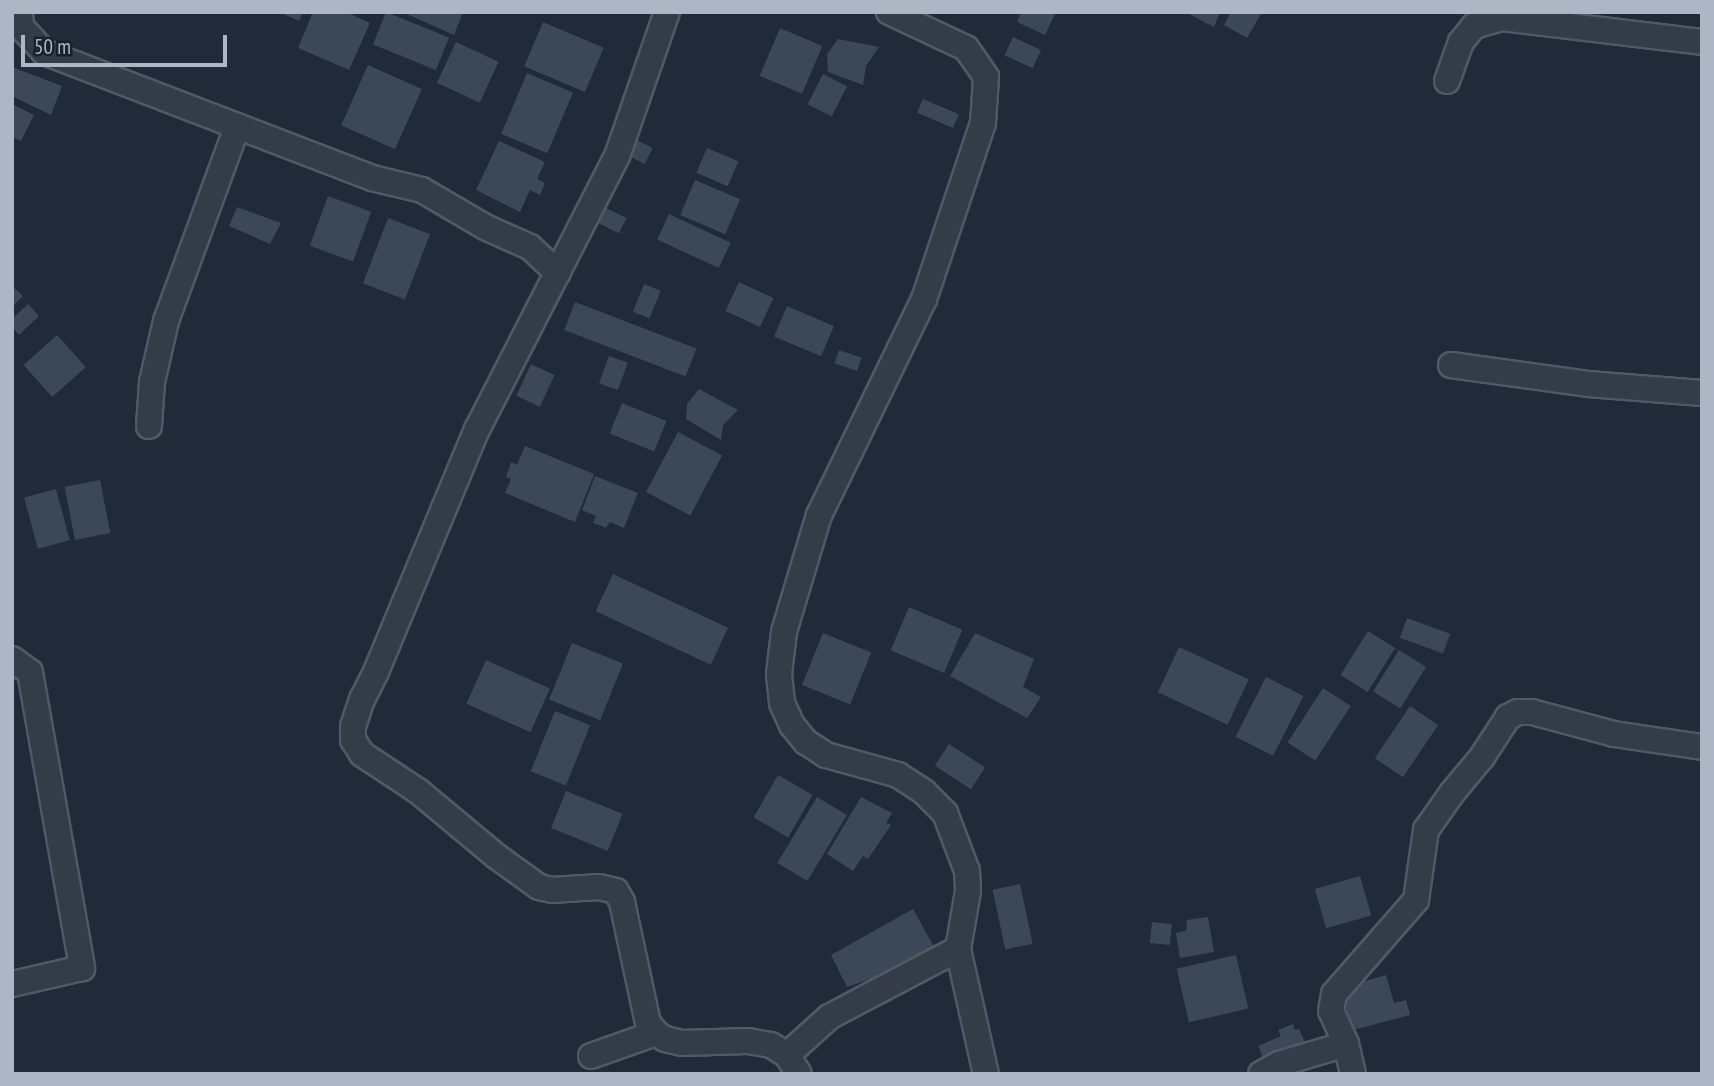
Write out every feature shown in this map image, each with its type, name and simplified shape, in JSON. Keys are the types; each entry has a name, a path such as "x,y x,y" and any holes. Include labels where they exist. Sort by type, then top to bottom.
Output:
{"street":[{"path":"20,12 21,27 44,52 372,178 422,190 485,227 530,247 558,273"},
{"path":"667,12 617,156 477,429 376,672 362,699 353,727 354,740 362,754 377,766 418,791 496,856 540,887 552,890 599,887 616,891 622,902 648,1023 665,1039 682,1043 771,1045 793,1064 829,1017 958,949"},
{"path":"889,12 966,48 986,77 983,123 924,299 819,515 784,632 779,674 782,704 792,725 806,742 826,755 898,775 924,792 945,813 967,871 968,891 958,949 986,1074"},
{"path":"1447,81 1461,42 1474,26 1502,18 1702,42"},
{"path":"149,426 152,382 166,321 237,127"},
{"path":"530,247 574,238"},
{"path":"1451,365 1588,384 1702,393"},
{"path":"12,659 30,672 82,968 12,984"},
{"path":"1353,1074 1346,1044 1331,1011 1334,994 1416,901 1426,831 1452,793 1482,757 1508,717 1518,712 1531,712 1614,734 1702,747"},
{"path":"591,1056 656,1033"},
{"path":"1261,1074 1279,1064 1346,1044"}],"building":[{"path":"279,12 303,12 299,21"},
{"path":"313,12 346,12 370,23 349,70 298,48"},
{"path":"386,12 449,37 436,70 373,44"},
{"path":"402,12 463,12 454,35"},
{"path":"1021,12 1056,12 1045,35 1017,22"},
{"path":"1185,12 1220,12 1214,27"},
{"path":"1231,12 1262,12 1247,38 1224,25"},
{"path":"543,22 604,48 585,92 524,66"},
{"path":"780,28 822,46 802,94 760,76"},
{"path":"1013,37 1041,50 1033,68 1005,55"},
{"path":"838,39 879,47 866,66 863,85 828,72 827,54"},
{"path":"456,42 499,62 480,103 437,83"},
{"path":"368,65 422,89 395,149 341,125"},
{"path":"12,67 62,86 51,115 12,96"},
{"path":"527,73 573,93 547,153 501,134"},
{"path":"823,74 847,86 832,117 808,104"},
{"path":"923,99 959,114 953,128 917,113"},
{"path":"12,104 34,115 21,141 12,137"},
{"path":"633,138 653,148 644,164 625,154"},
{"path":"499,141 545,162 537,179 545,183 540,195 530,190 520,212 476,190"},
{"path":"707,148 738,161 728,186 696,173"},
{"path":"695,180 740,199 725,234 680,215"},
{"path":"328,196 371,212 353,262 310,246"},
{"path":"237,207 281,223 270,244 229,226"},
{"path":"604,207 626,218 619,233 597,222"},
{"path":"669,214 731,243 719,268 657,239"},
{"path":"388,218 430,234 405,299 363,283"},
{"path":"739,282 773,298 760,327 725,311"},
{"path":"644,284 661,291 649,319 633,312"},
{"path":"12,286 23,296 12,307"},
{"path":"575,302 696,349 686,377 564,330"},
{"path":"28,304 39,316 19,335 12,327 12,319"},
{"path":"787,306 834,326 821,356 774,336"},
{"path":"57,335 86,367 52,397 24,365"},
{"path":"839,350 862,358 857,371 834,363"},
{"path":"609,356 628,363 618,390 599,383"},
{"path":"531,364 555,375 540,407 516,396"},
{"path":"699,389 738,410 723,425 721,440 686,419 687,404"},
{"path":"622,403 667,421 654,452 610,434"},
{"path":"678,432 722,455 690,516 646,492"},
{"path":"525,446 594,474 575,522 505,493 511,479 506,477 511,462 517,465"},
{"path":"595,476 638,493 624,528 610,522 606,528 593,523 596,516 582,510"},
{"path":"100,480 110,533 75,540 65,487"},
{"path":"56,489 70,540 38,549 24,498"},
{"path":"613,574 728,628 711,665 596,611"},
{"path":"909,607 962,630 944,673 891,650"},
{"path":"1407,618 1450,634 1443,653 1400,638"},
{"path":"1368,631 1395,648 1368,692 1340,675"},
{"path":"823,633 871,652 850,704 802,685"},
{"path":"975,633 1034,659 1023,687 1041,697 1027,718 950,676"},
{"path":"572,643 623,664 600,720 549,700"},
{"path":"1179,647 1249,680 1228,725 1158,692"},
{"path":"1399,650 1426,667 1400,709 1373,692"},
{"path":"486,660 550,688 530,732 466,704"},
{"path":"1266,677 1303,696 1273,756 1236,737"},
{"path":"1323,688 1351,706 1315,760 1288,743"},
{"path":"1410,706 1438,725 1403,777 1375,758"},
{"path":"555,711 590,725 566,786 531,771"},
{"path":"949,744 985,767 971,789 935,766"},
{"path":"778,775 813,795 788,837 754,817"},
{"path":"566,791 623,814 608,851 551,828"},
{"path":"817,797 847,815 807,881 777,863"},
{"path":"861,797 892,813 886,823 891,825 868,859 863,856 853,871 827,854"},
{"path":"1360,876 1371,915 1326,928 1315,889"},
{"path":"1020,884 1033,944 1005,949 993,890"},
{"path":"913,909 939,956 847,987 831,955"},
{"path":"1208,917 1214,952 1180,958 1176,933 1186,931 1187,920"},
{"path":"1152,922 1172,924 1170,945 1150,943"},
{"path":"1236,955 1248,1009 1189,1022 1177,969"},
{"path":"1386,975 1394,1003 1406,1000 1410,1015 1353,1030 1341,988"},
{"path":"1293,1024 1295,1030 1299,1029 1307,1047 1266,1065 1258,1046 1281,1036 1278,1030"}]}
